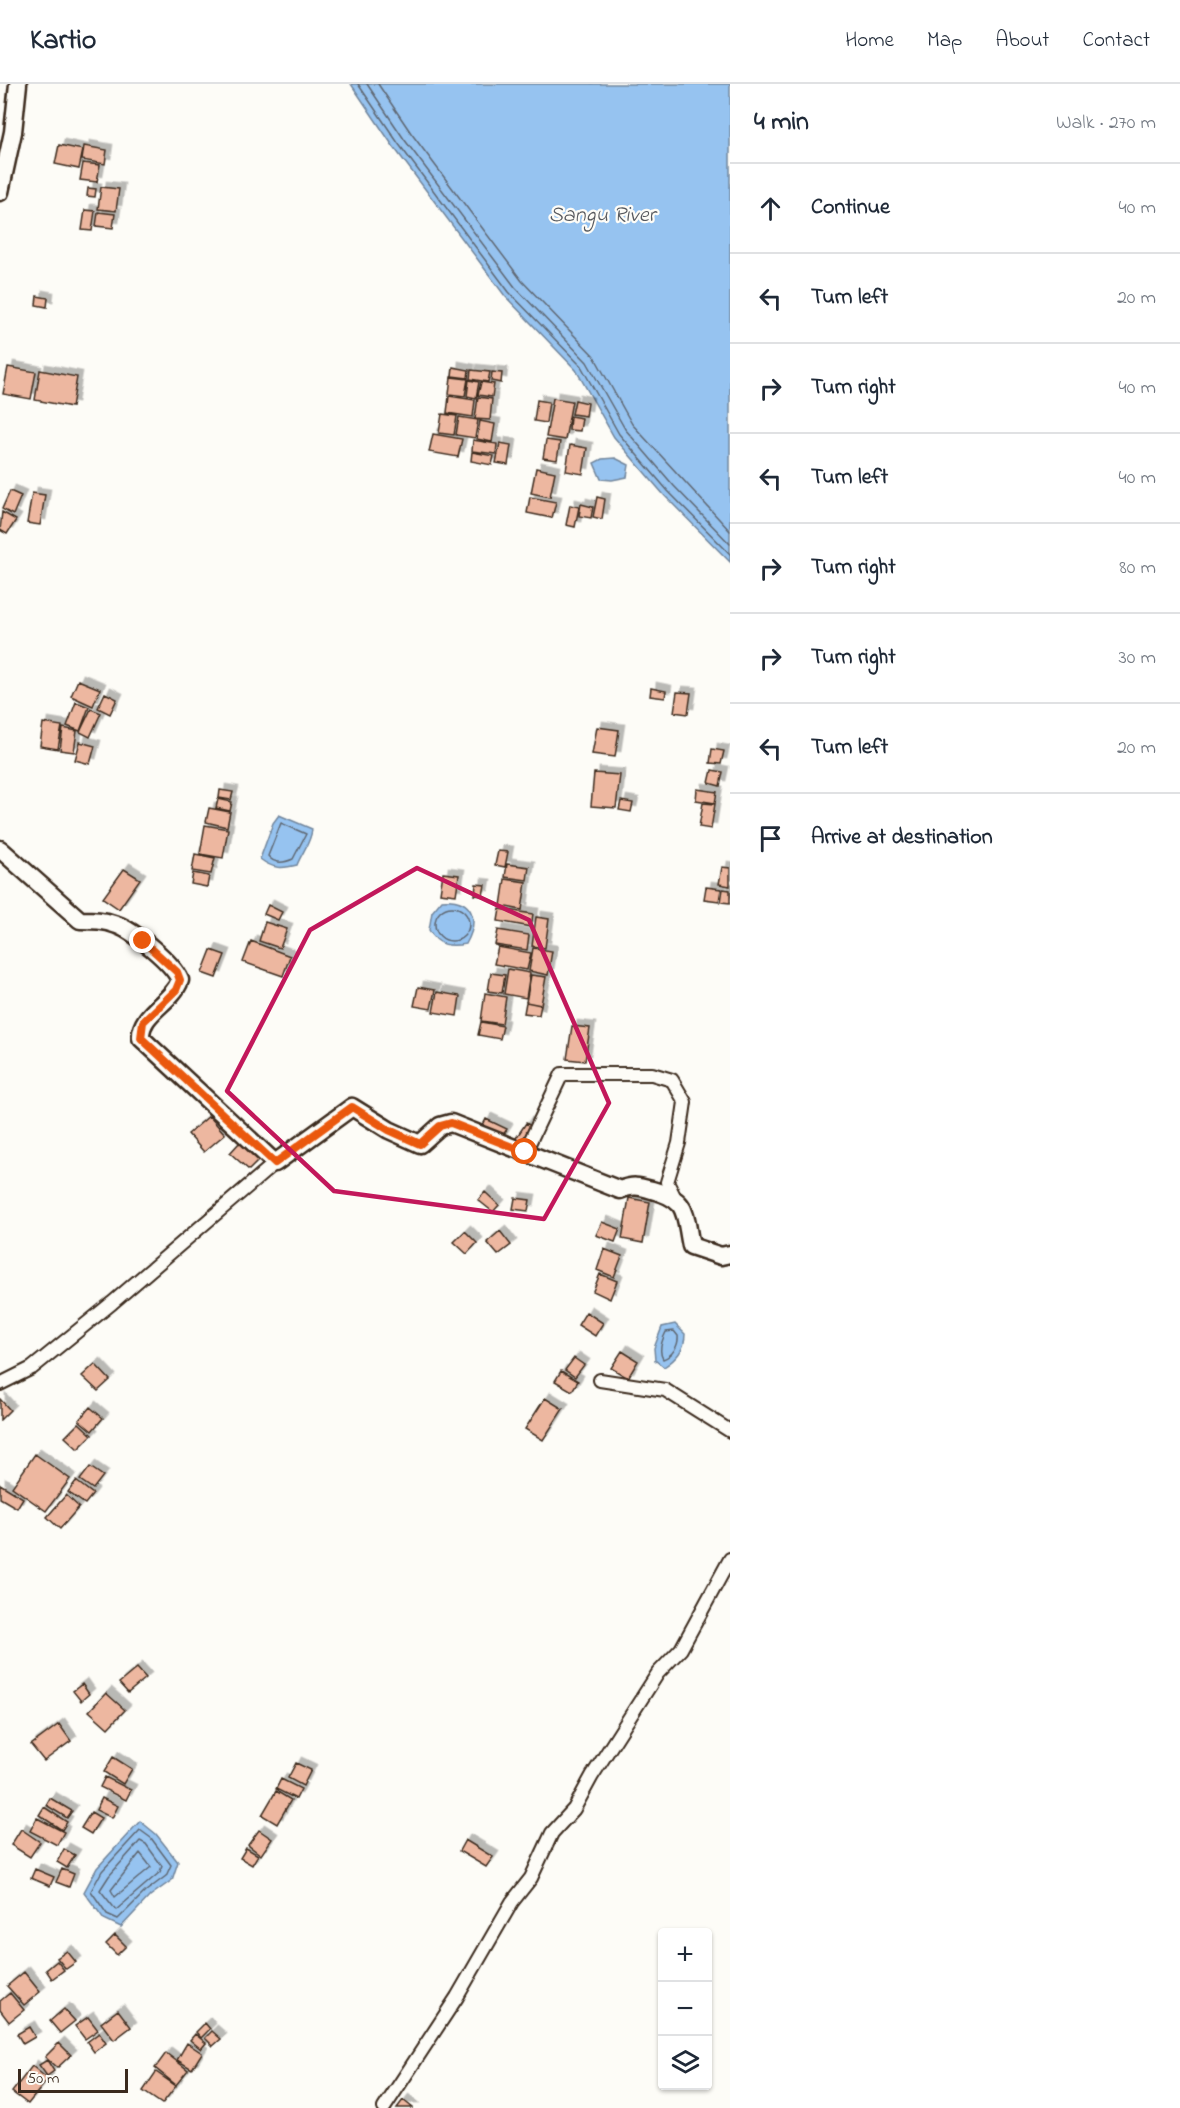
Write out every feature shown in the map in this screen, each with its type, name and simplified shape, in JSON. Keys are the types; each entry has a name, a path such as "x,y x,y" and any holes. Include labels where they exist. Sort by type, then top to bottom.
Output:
{"main road":[{"path":"0,192 13,132 18,84"},
{"path":"0,849 80,920 98,920 118,925 143,941 177,972 180,980 176,990 143,1022 141,1038 275,1163 352,1107 389,1130 420,1144 440,1126 451,1123 620,1190 632,1185 674,1196 683,1207 691,1246 721,1256 730,1254"}],"street":[{"path":"525,1152 562,1074 652,1074 672,1080 685,1102 679,1143 667,1182 674,1196"},
{"path":"0,1384 41,1361 275,1163"},
{"path":"600,1380 665,1390 730,1431"},
{"path":"384,2108 457,1997 512,1902 531,1878 552,1833 574,1809 592,1776 658,1673 681,1649 730,1558"}],"highlighted area":[{"path":"417,868 529,920 609,1103 544,1219 334,1191 227,1091 310,930"}],"water":[{"name":"Sangu River","path":"351,84 730,84 730,562 664,495 614,437 576,370 505,296 393,146"},
{"path":"615,458 629,465 627,477 612,480 601,479 594,463 602,459"},
{"path":"279,815 312,829 297,865 278,867 269,865 260,859 273,823"},
{"path":"442,900 461,903 471,912 473,926 466,944 445,944 436,939 429,930 432,912"},
{"path":"675,1324 685,1334 682,1349 664,1367 655,1360 654,1348 662,1327"},
{"path":"140,1821 156,1834 178,1862 172,1880 150,1896 121,1927 104,1919 84,1892 97,1868"}],"building":[{"path":"59,145 83,150 79,169 55,164"},
{"path":"84,146 107,150 105,164 82,160"},
{"path":"83,163 100,165 97,182 80,180"},
{"path":"101,187 119,189 116,211 98,209"},
{"path":"88,188 96,189 95,197 87,196"},
{"path":"85,210 95,211 92,231 82,230"},
{"path":"98,212 115,214 113,228 96,226"},
{"path":"37,296 48,298 47,307 36,305"},
{"path":"8,367 36,372 31,399 3,394"},
{"path":"453,367 469,370 468,378 452,376"},
{"path":"40,370 77,377 72,407 35,400"},
{"path":"471,370 490,372 488,382 470,379"},
{"path":"492,372 502,373 501,383 491,381"},
{"path":"451,377 468,379 465,396 449,394"},
{"path":"469,380 479,382 476,398 467,396"},
{"path":"481,382 494,384 492,397 478,395"},
{"path":"449,396 475,400 473,417 447,413"},
{"path":"478,397 492,399 490,420 475,419"},
{"path":"553,398 572,401 565,440 546,437"},
{"path":"537,400 549,402 546,423 534,421"},
{"path":"575,400 588,403 586,416 572,414"},
{"path":"442,414 457,416 454,435 439,433"},
{"path":"570,416 582,418 580,431 569,430"},
{"path":"459,417 478,420 475,438 456,435"},
{"path":"480,421 495,424 492,442 477,439"},
{"path":"433,434 462,439 458,457 429,452"},
{"path":"473,440 497,444 496,454 472,451"},
{"path":"546,440 560,442 557,460 543,458"},
{"path":"500,443 511,445 508,465 496,463"},
{"path":"570,445 587,448 583,474 566,471"},
{"path":"472,452 494,456 492,465 471,461"},
{"path":"536,468 555,472 550,497 531,493"},
{"path":"10,491 21,496 13,515 2,509"},
{"path":"32,493 45,495 40,525 27,523"},
{"path":"530,497 556,502 552,518 527,513"},
{"path":"597,497 605,499 602,519 593,517"},
{"path":"581,504 593,507 591,518 579,516"},
{"path":"570,505 579,507 575,527 566,525"},
{"path":"2,512 16,520 7,534 0,530"},
{"path":"78,680 100,689 93,706 71,696"},
{"path":"651,688 666,691 665,698 650,696"},
{"path":"677,692 691,693 688,714 674,712"},
{"path":"105,693 117,699 110,714 98,708"},
{"path":"76,702 89,707 80,731 67,726"},
{"path":"91,709 101,713 90,737 80,732"},
{"path":"43,723 62,726 58,749 40,746"},
{"path":"597,727 619,730 615,757 592,754"},
{"path":"63,728 77,731 74,752 60,750"},
{"path":"80,742 95,746 90,764 75,760"},
{"path":"712,749 724,751 721,764 710,763"},
{"path":"712,770 723,772 720,786 709,783"},
{"path":"594,773 620,775 616,808 591,806"},
{"path":"697,789 717,792 715,803 696,800"},
{"path":"220,790 233,792 231,800 219,798"},
{"path":"218,799 232,802 230,811 216,808"},
{"path":"621,801 633,803 631,812 619,810"},
{"path":"703,803 715,804 711,829 699,827"},
{"path":"209,808 230,812 227,827 206,822"},
{"path":"205,825 228,829 223,858 200,854"},
{"path":"498,851 508,852 505,867 495,865"},
{"path":"195,854 215,858 211,874 192,871"},
{"path":"507,864 529,867 527,880 505,877"},
{"path":"722,867 730,868 730,886 719,884"},
{"path":"124,869 140,879 119,909 103,898"},
{"path":"193,873 209,876 207,887 191,884"},
{"path":"443,873 459,875 456,895 440,893"},
{"path":"505,879 526,882 522,910 501,906"},
{"path":"476,884 485,885 483,896 475,895"},
{"path":"706,887 721,889 719,901 704,899"},
{"path":"723,889 730,890 730,903 721,902"},
{"path":"268,905 282,912 278,920 264,914"},
{"path":"500,909 533,914 531,927 498,921"},
{"path":"536,917 549,919 545,948 532,946"},
{"path":"265,922 287,929 280,948 259,941"},
{"path":"498,930 529,935 527,950 495,945"},
{"path":"251,941 290,956 283,976 243,962"},
{"path":"498,947 531,953 527,970 494,964"},
{"path":"533,948 552,951 548,975 529,971"},
{"path":"211,950 225,955 216,978 202,973"},
{"path":"508,969 530,973 526,998 504,994"},
{"path":"491,973 505,975 502,993 488,991"},
{"path":"531,975 546,977 541,1005 526,1002"},
{"path":"418,987 435,990 431,1009 414,1006"},
{"path":"437,992 460,996 457,1016 433,1012"},
{"path":"485,993 506,997 502,1024 481,1021"},
{"path":"526,1002 541,1005 539,1015 524,1013"},
{"path":"481,1022 503,1026 500,1039 478,1035"},
{"path":"572,1026 590,1028 585,1061 567,1059"},
{"path":"209,1116 225,1134 204,1152 188,1134"},
{"path":"486,1119 507,1129 500,1140 481,1129"},
{"path":"526,1123 534,1128 524,1143 516,1138"},
{"path":"240,1142 259,1160 249,1170 230,1153"},
{"path":"485,1192 499,1205 493,1212 478,1200"},
{"path":"515,1198 530,1200 528,1211 513,1209"},
{"path":"629,1198 650,1202 643,1243 622,1239"},
{"path":"602,1222 620,1229 615,1242 596,1235"},
{"path":"465,1231 477,1243 467,1254 454,1242"},
{"path":"500,1231 511,1245 498,1255 487,1242"},
{"path":"604,1249 622,1256 614,1277 597,1270"},
{"path":"600,1274 617,1281 610,1299 593,1291"},
{"path":"586,1312 603,1323 595,1336 578,1325"},
{"path":"622,1351 638,1361 628,1378 611,1368"},
{"path":"574,1358 584,1365 575,1377 565,1370"},
{"path":"95,1364 110,1380 98,1391 82,1376"},
{"path":"561,1371 578,1381 572,1391 555,1381"},
{"path":"545,1398 563,1409 543,1440 525,1429"},
{"path":"0,1399 10,1410 0,1420"},
{"path":"90,1407 103,1418 92,1431 79,1420"},
{"path":"79,1423 92,1435 78,1449 65,1437"},
{"path":"35,1454 70,1479 46,1511 12,1487"},
{"path":"90,1467 103,1476 93,1489 80,1480"},
{"path":"76,1481 93,1494 85,1504 68,1492"},
{"path":"0,1484 23,1498 17,1508 0,1498"},
{"path":"66,1495 79,1507 60,1529 47,1517"},
{"path":"137,1668 146,1678 128,1693 119,1683"},
{"path":"82,1684 89,1694 81,1701 73,1691"},
{"path":"106,1693 125,1710 108,1728 89,1711"},
{"path":"59,1724 71,1741 44,1761 31,1745"},
{"path":"113,1757 132,1769 123,1784 104,1772"},
{"path":"296,1763 311,1770 303,1786 288,1778"},
{"path":"105,1777 131,1790 126,1800 100,1787"},
{"path":"281,1779 301,1789 296,1799 276,1789"},
{"path":"276,1791 291,1800 277,1824 262,1815"},
{"path":"50,1798 72,1811 67,1818 46,1805"},
{"path":"102,1798 118,1806 112,1818 96,1810"},
{"path":"44,1807 67,1822 62,1830 39,1815"},
{"path":"91,1812 101,1818 91,1834 81,1828"},
{"path":"37,1818 64,1832 57,1845 30,1831"},
{"path":"21,1829 40,1842 30,1857 11,1845"},
{"path":"259,1830 272,1839 261,1855 248,1845"},
{"path":"465,1840 493,1857 486,1867 459,1851"},
{"path":"246,1848 258,1855 252,1865 240,1858"},
{"path":"64,1849 75,1855 67,1868 57,1862"},
{"path":"35,1869 54,1877 50,1886 31,1878"},
{"path":"62,1869 74,1874 69,1887 56,1882"},
{"path":"115,1935 126,1946 117,1955 106,1944"},
{"path":"67,1951 76,1962 66,1969 57,1958"},
{"path":"57,1961 64,1970 52,1979 46,1970"},
{"path":"24,1972 40,1992 24,2005 7,1986"},
{"path":"10,1993 24,2010 9,2022 0,2010 0,2001"},
{"path":"64,2009 75,2021 60,2033 50,2021"},
{"path":"118,2010 131,2027 114,2040 101,2023"},
{"path":"88,2017 98,2030 85,2039 75,2026"},
{"path":"205,2023 210,2029 201,2038 196,2032"},
{"path":"29,2027 35,2037 23,2044 17,2034"},
{"path":"212,2031 221,2039 213,2046 205,2038"},
{"path":"99,2033 106,2043 94,2052 87,2042"},
{"path":"195,2034 206,2043 201,2049 190,2040"},
{"path":"59,2043 71,2055 57,2068 45,2057"},
{"path":"187,2043 202,2053 192,2069 177,2060"},
{"path":"166,2053 188,2070 176,2085 155,2068"},
{"path":"47,2060 54,2071 47,2076 39,2065"},
{"path":"32,2066 48,2079 28,2104 12,2092"},
{"path":"156,2072 176,2086 162,2104 143,2091"},
{"path":"403,2100 413,2108 397,2108"}],"route":[{"path":"143,941 177,972 180,980 176,990 143,1022 140,1029 141,1038 147,1047 275,1163 331,1119 352,1107 389,1130 420,1144 440,1126 451,1123 525,1152"}]}
